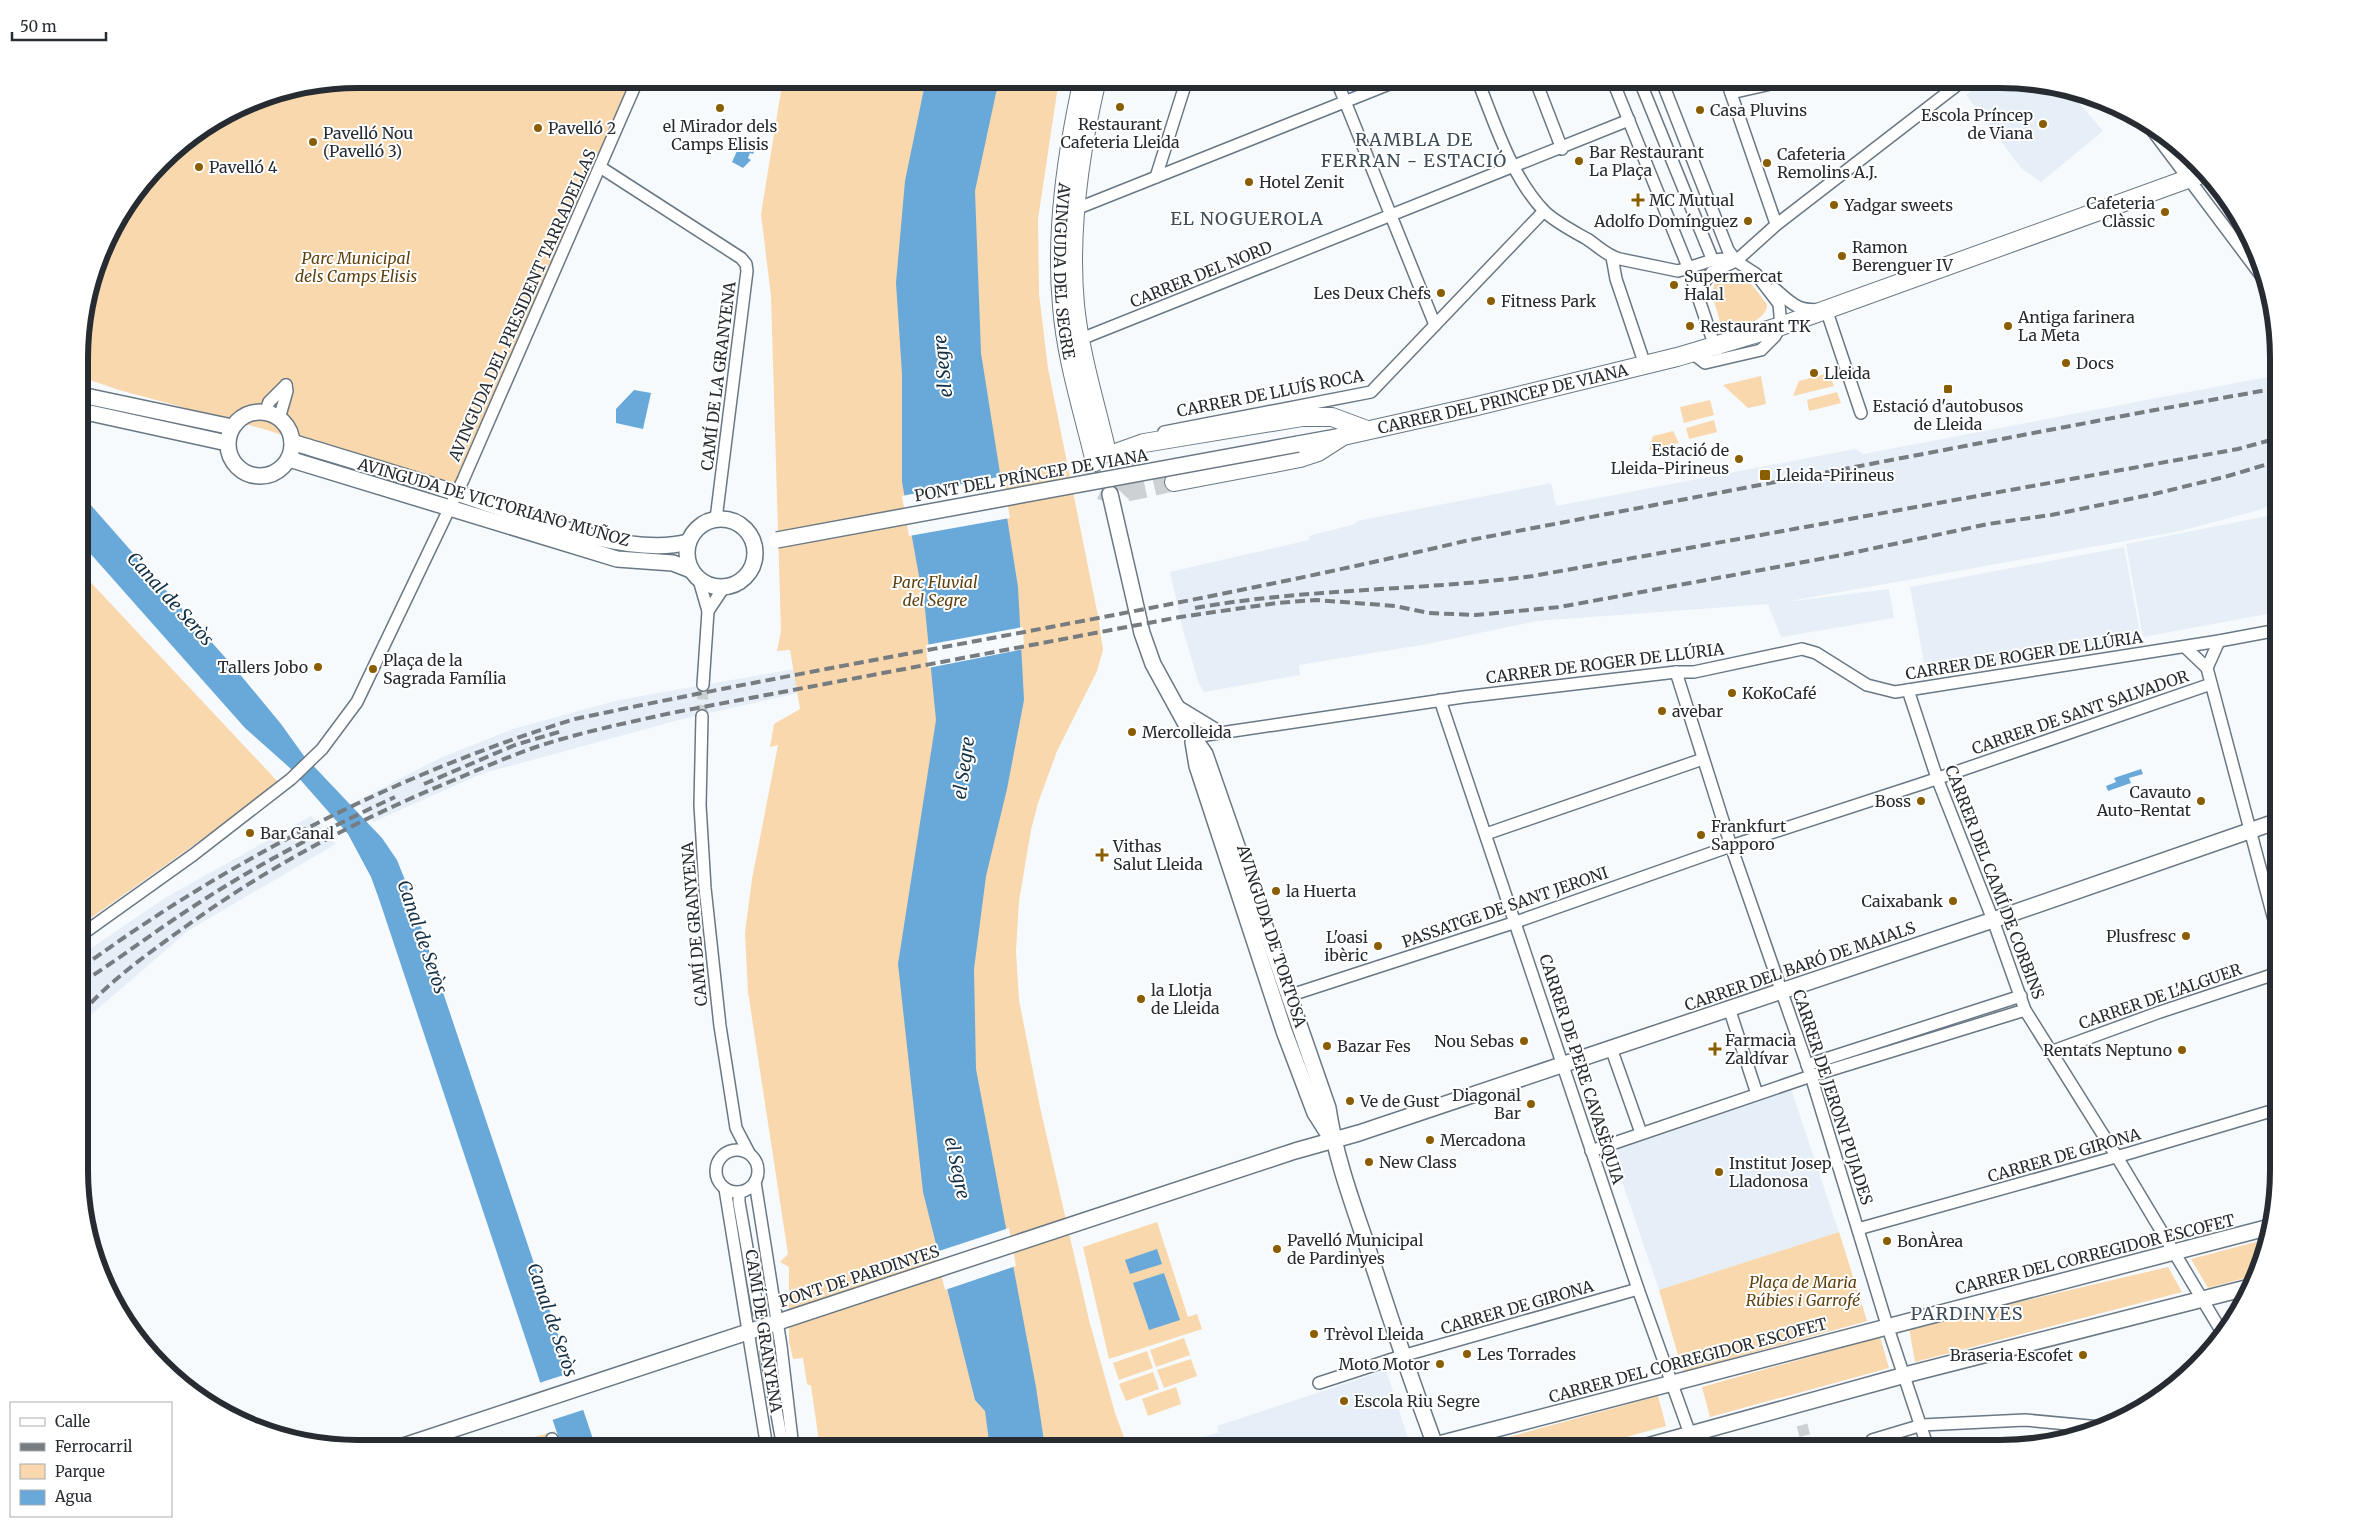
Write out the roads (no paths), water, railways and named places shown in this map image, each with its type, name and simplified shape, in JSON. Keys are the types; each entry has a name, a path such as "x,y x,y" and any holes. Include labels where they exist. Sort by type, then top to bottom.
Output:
{"main road":[{"name":"AVINGUDA DEL SEGRE","path":"1081,88 1074,120 1064,197 1060,262 1062,306 1108,455"},
{"name":"AVINGUDA DEL SEGRE","path":"1074,341 1076,209 1087,121 1095,88"},
{"name":"CARRER DEL PRINCEP DE VIANA","path":"1313,441 1477,406 1715,347 1781,326 2198,176"},
{"path":"88,396 232,427"},
{"path":"88,412 227,442"},
{"path":"251,413 272,416 286,424 292,442 289,459 276,472 267,476 251,476 243,472 232,461 227,442 232,427 240,418 251,413"},
{"path":"1108,455 1144,443 1302,417 1332,416 1367,430"},
{"path":"1174,482 1300,458 1318,452 1343,436"},
{"name":"PONT DEL PRÍNCEP DE VIANA","path":"755,545 1313,441"},
{"name":"AVINGUDA DE VICTORIANO MUÑOZ","path":"292,442 457,493 544,523 621,543 671,547 688,542"},
{"name":"AVINGUDA DE VICTORIANO MUÑOZ","path":"289,459 617,559 673,563 695,575"},
{"path":"1110,494 1142,633 1153,664 1171,699"},
{"path":"716,518 730,519 743,526 755,545 753,566 744,578 724,587 714,586 695,575 687,557 688,542 698,527 716,518"},
{"name":"AVINGUDA DE TORTOSA","path":"1171,699 1192,737 1205,754 1328,1108 1333,1140 1402,1356 1434,1440"},
{"name":"AVINGUDA DE TORTOSA","path":"1192,737 1197,766 1284,1032 1315,1113 1333,1140"},
{"name":"CARRER DEL BARÓ DE MAIALS","path":"1333,1140 1611,1048 1781,989 1993,920 2270,824"},
{"name":"PONT DE PARDINYES","path":"422,1440 1068,1225 1333,1140"},
{"name":"CARRER DEL CORREGIDOR ESCOFET","path":"1458,1440 1887,1325 2262,1229"},
{"path":"1696,1440 1905,1375 2242,1289"}],"street":[{"name":"AVINGUDA DEL PRESIDENT TARRADELLAS","path":"88,930 193,855 291,780 311,762 357,702 450,509 634,88"},
{"path":"1156,177 1184,88"},
{"path":"1340,88 1435,325"},
{"path":"1076,209 1380,88"},
{"path":"1480,88 1514,166 1544,210 1612,258 1678,271 1719,258 1736,261 1752,270 1779,304 1781,326 1774,339 1763,348 1705,364 1692,353"},
{"path":"1539,88 1561,147 1629,120"},
{"path":"1616,88 1688,267 1715,347 1730,358"},
{"path":"1643,88 1711,256"},
{"path":"1664,88 1728,250 1736,261"},
{"path":"1729,88 1775,223"},
{"path":"1731,93 1753,88"},
{"path":"1696,295 1712,272 1736,261 1775,223 1953,88"},
{"path":"2160,140 2253,264"},
{"name":"CARRER DEL NORD","path":"1074,341 1561,147"},
{"name":"CAMÍ DE LA GRANYENA","path":"600,167 741,258 746,264 747,271 716,518"},
{"name":"CARRER DE LLUÍS ROCA","path":"1108,455 1126,440 1370,392 1544,210"},
{"path":"1612,258 1616,279 1645,365"},
{"path":"1763,282 1798,308 1810,311 1826,309 1860,413"},
{"path":"695,575 708,611 702,685"},
{"path":"708,611 724,587"},
{"name":"CARRER DE ROGER DE LLÚRIA","path":"1192,737 1440,700 1676,672 1694,672 1806,649 1867,685 1896,692 2185,647 2270,631"},
{"path":"2207,668 2219,641"},
{"path":"2185,647 2207,668 2270,905"},
{"name":"CARRER DE JERONI PUJADES","path":"1676,672 1731,846 1811,1076 1887,1325 1926,1440"},
{"name":"CARRER DE SANT SALVADOR","path":"1731,846 2211,684"},
{"name":"CARRER DEL CAMÍ DE CORBINS","path":"1908,690 1937,778 1993,920 2025,1010 2053,1051 2219,1327"},
{"path":"1171,699 1222,733"},
{"name":"CARRER DE PERE CAVASÈQUIA","path":"1440,700 1638,1289 1693,1440"},
{"name":"CAMÍ DE GRANYENA","path":"702,716 700,805 705,888 720,1026 736,1128 749,1153"},
{"path":"1486,834 1703,759"},
{"name":"PASSATGE DE SANT JERONI","path":"1288,996 1516,922 1731,846"},
{"name":"CARRER DE L'ALGUER","path":"2053,1051 2160,1012 2270,976"},
{"path":"1807,1065 2021,996"},
{"path":"1729,1008 1757,1094"},
{"path":"1591,1151 1811,1076 2025,1010"},
{"path":"1611,1048 1641,1133"},
{"name":"CARRER DE GIRONA","path":"1858,1229 2270,1111"},
{"path":"726,1152 737,1150 749,1153 757,1164 758,1170 755,1182 751,1187 739,1192 725,1189 717,1180 715,1174 718,1162 726,1152 736,1128"},
{"name":"CAMÍ DE GRANYENA","path":"755,1182 782,1321 792,1440"},
{"name":"CAMÍ DE GRANYENA","path":"725,1189 766,1440"},
{"name":"CAMÍ DE GRANYENA","path":"739,1192 739,1202 758,1311"},
{"name":"CARRER DE GIRONA","path":"1319,1383 1402,1356 1638,1289"},
{"name":"CAMÍ DE GRANYENA","path":"766,1353 780,1440"},
{"path":"1872,1440 1922,1425 2032,1421 2084,1426"}],"water":[{"name":"el Segre","path":"924,88 997,88 975,191 981,353 1018,587 1024,700 1007,789 986,876 974,969 976,1069 1036,1387 1044,1440 989,1440 985,1411 975,1400 923,1192 898,964 936,720 925,609 902,482 902,374 896,283 905,181"},
{"path":"743,138 755,144 752,148 755,150 753,154 750,153 748,158 751,160 743,168 732,162"},
{"path":"634,390 651,393 643,429 616,423 616,409"},
{"name":"Canal de Seròs","path":"88,502 238,672 281,724 304,756 382,838 397,860 593,1440 559,1440 371,877 348,834 290,768 245,728 88,551"},
{"path":"2141,769 2143,774 2129,778 2131,783 2108,791 2106,786 2116,782 2114,778"},
{"path":"1157,1249 1162,1264 1130,1274 1125,1260"},
{"path":"1164,1273 1180,1320 1149,1330 1133,1283"}],"tunnel":[{"path":"1121,492 1131,482 1132,467 1123,455 1113,452 1104,454 1097,461 1093,470 1092,480 1097,488 1108,493 1131,492 1174,482"},
{"path":"702,716 703,685"},
{"path":"758,1311 766,1353"},
{"path":"1802,1425 1806,1440"}],"railway":[{"path":"88,963 196,891 318,823 445,765 575,719 798,674 1244,589 1465,541 2270,389"},
{"path":"1195,608 1279,597 1449,585 1533,576 2238,449 2270,440"},
{"path":"88,1006 117,978 185,927 249,884 315,845 419,795 517,754 588,732 671,713 1180,617 1277,603 1316,600 1395,606 1429,613 1475,615 1560,607 1842,555 1988,524 2051,515 2154,494 2270,463"},
{"path":"424,784 515,745 562,731"},
{"path":"88,978 177,917 240,877 316,835 395,797"}],"place":[{"name":"Restaurant Cafeteria Lleida","path":"1120,107"},
{"name":"el Mirador dels Camps Elisis","path":"720,108"},
{"name":"Casa Pluvins","path":"1700,110"},
{"name":"Escola Príncep de Viana","path":"2043,124"},
{"name":"Pavelló 2","path":"538,128"},
{"name":"Pavelló Nou (Pavelló 3)","path":"313,142"},
{"name":"Bar Restaurant La Plaça","path":"1579,161"},
{"name":"Cafeteria Remolins A.J.","path":"1767,163"},
{"name":"Pavelló 4","path":"199,167"},
{"name":"Hotel Zenit","path":"1249,182"},
{"name":"MC Mutual","path":"1638,200"},
{"name":"Yadgar sweets","path":"1834,205"},
{"name":"Cafeteria Clàssic","path":"2165,212"},
{"name":"Adolfo Domínguez","path":"1748,221"},
{"name":"Ramon Berenguer IV","path":"1842,256"},
{"name":"Supermercat Halal","path":"1674,285"},
{"name":"Les Deux Chefs","path":"1441,293"},
{"name":"Fitness Park","path":"1491,301"},
{"name":"Restaurant TK","path":"1690,326"},
{"name":"Antiga farinera La Meta","path":"2008,326"},
{"name":"Docs","path":"2066,363"},
{"name":"Lleida","path":"1814,373"},
{"name":"Estació d'autobusos de Lleida","path":"1948,389"},
{"name":"Estació de Lleida-Pirineus","path":"1739,459"},
{"name":"Lleida-Pirineus","path":"1765,475"},
{"name":"Tallers Jobo","path":"318,667"},
{"name":"Plaça de la Sagrada Família","path":"373,669"},
{"name":"KoKoCafé","path":"1732,693"},
{"name":"avebar","path":"1662,711"},
{"name":"Mercolleida","path":"1132,732"},
{"name":"Boss","path":"1921,801"},
{"name":"Cavauto Auto-Rentat","path":"2201,801"},
{"name":"Bar Canal","path":"250,833"},
{"name":"Frankfurt Sapporo","path":"1701,835"},
{"name":"Vithas Salut Lleida","path":"1102,855"},
{"name":"la Huerta","path":"1276,891"},
{"name":"Caixabank","path":"1953,901"},
{"name":"Plusfresc","path":"2186,936"},
{"name":"L'oasi ibèric","path":"1378,946"},
{"name":"la Llotja de Lleida","path":"1141,999"},
{"name":"Nou Sebas","path":"1524,1041"},
{"name":"Bazar Fes","path":"1327,1046"},
{"name":"Farmacia Zaldívar","path":"1715,1049"},
{"name":"Rentats Neptuno","path":"2182,1050"},
{"name":"Ve de Gust","path":"1350,1101"},
{"name":"Diagonal Bar","path":"1531,1104"},
{"name":"Mercadona","path":"1430,1140"},
{"name":"New Class","path":"1369,1162"},
{"name":"Institut Josep Lladonosa","path":"1719,1172"},
{"name":"BonÀrea","path":"1887,1241"},
{"name":"Pavelló Municipal de Pardinyes","path":"1277,1249"},
{"name":"Trèvol Lleida","path":"1314,1334"},
{"name":"Les Torrades","path":"1467,1354"},
{"name":"Braseria Escofet","path":"2083,1355"},
{"name":"Moto Motor","path":"1440,1364"},
{"name":"Escola Riu Segre","path":"1344,1401"}],"district":[{"name":"RAMBLA DE FERRAN - ESTACIÓ","path":"1414,150"},
{"name":"EL NOGUEROLA","path":"1247,219"},
{"name":"PARDINYES","path":"1967,1314"}],"park label":[{"name":"Parc Municipal dels Camps Elisis","path":"356,267"},
{"name":"Parc Fluvial del Segre","path":"935,591"},
{"name":"Plaça de Maria Rúbies i Garrofé","path":"1803,1291"}]}
